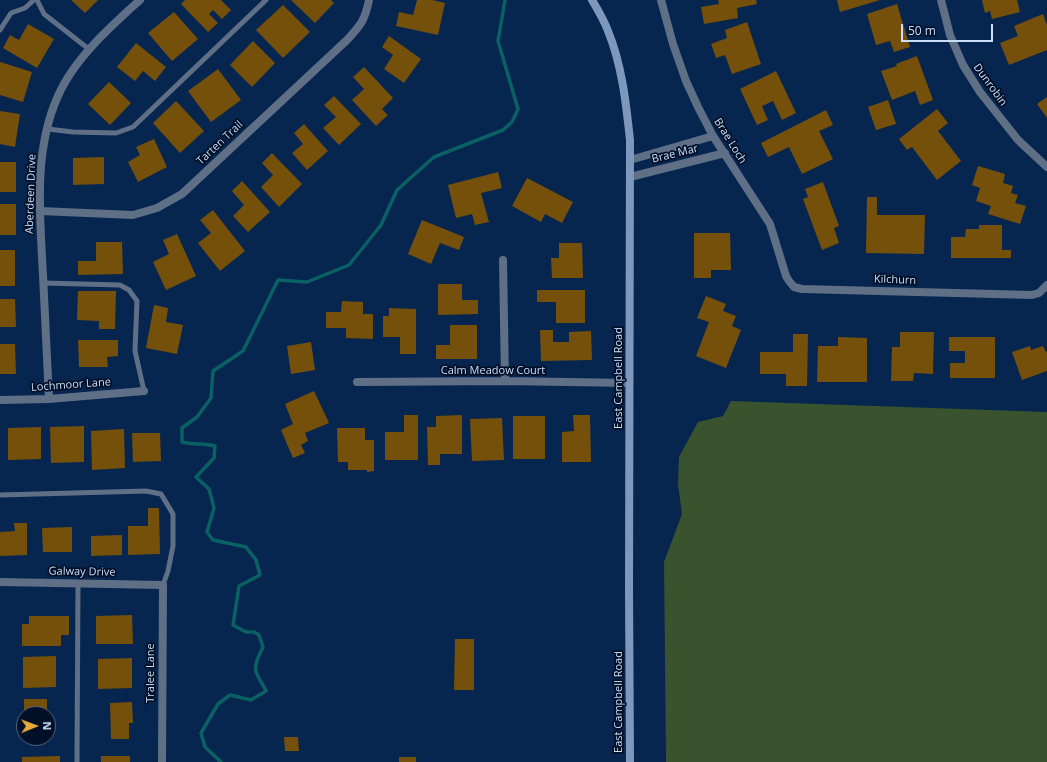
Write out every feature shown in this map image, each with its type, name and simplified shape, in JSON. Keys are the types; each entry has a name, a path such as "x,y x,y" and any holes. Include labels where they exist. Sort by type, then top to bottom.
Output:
{"main road":[{"name":"East Campbell Road","path":"592,0 608,30 620,69 630,140 630,762"}],"street":[{"name":"Aberdeen Drive","path":"49,399 40,211 42,159 48,128 58,95 75,67 103,36 140,0"},
{"name":"Tarten Trail","path":"40,211 133,215 157,208 182,194 347,40 358,28 366,15 369,0"},
{"name":"Brae Loch","path":"660,0 686,81 698,107 724,154 770,224 786,276 794,287"},
{"name":"Dunrobin","path":"941,0 950,35 967,72 980,92 1018,140 1047,167"},
{"name":"Brae Mar","path":"630,160 713,136"},
{"name":"Brae Mar","path":"630,177 724,154"},
{"path":"502,260 505,381"},
{"name":"Kilchurn","path":"794,287 802,289 1032,295 1039,293 1047,285"},
{"name":"Calm Meadow Court","path":"356,382 505,381 629,383"},
{"name":"Lochmoor Lane","path":"0,400 49,399 144,392"},
{"name":"Galway Drive","path":"0,582 163,585"},
{"name":"Tralee Lane","path":"162,762 163,585"}],"lane":[{"path":"0,30 11,14 25,8 36,0 44,14 90,50"},
{"path":"48,128 73,132 116,133 133,127 266,0"},
{"path":"43,283 120,285 129,290 137,301 135,351 144,392"},
{"path":"0,495 146,491 161,494 173,514 173,546 168,571 163,585"},
{"path":"77,762 78,583"}],"green space":[{"path":"731,401 1047,412 1047,762 666,762 664,562 682,514 678,484 679,457 698,422 723,416"}],"building":[{"path":"71,0 98,0 85,13"},
{"path":"185,0 221,0 231,10 222,19 213,10 209,14 218,23 208,32 181,4"},
{"path":"291,0 331,0 334,3 315,23"},
{"path":"417,0 432,0 445,3 438,35 396,26 399,12 413,15"},
{"path":"718,0 756,0 757,4 737,8 738,18 704,24 701,7 719,4"},
{"path":"837,0 880,0 840,12"},
{"path":"982,0 1017,0 1020,12 992,19 990,11 985,13"},
{"path":"897,4 910,47 894,52 890,41 876,45 867,14"},
{"path":"283,5 310,32 283,58 256,30"},
{"path":"174,12 198,39 172,61 148,33"},
{"path":"1043,14 1047,25 1047,50 1009,65 1000,43 1018,36 1014,26"},
{"path":"747,22 761,64 732,74 725,55 716,58 711,44 727,38 725,30"},
{"path":"28,24 54,39 37,68 3,48 10,35 19,40"},
{"path":"389,36 421,59 404,83 384,69 393,55 382,47"},
{"path":"253,41 275,63 252,87 230,65"},
{"path":"136,43 166,67 155,81 143,71 135,81 117,67"},
{"path":"917,56 933,100 920,105 915,91 892,100 881,71 897,66 896,64"},
{"path":"0,62 32,72 23,102 0,95"},
{"path":"364,67 393,98 382,109 388,115 376,126 352,100 364,89 353,77"},
{"path":"218,69 241,100 211,122 188,91"},
{"path":"776,71 796,113 782,120 773,101 762,106 768,120 757,125 740,89"},
{"path":"109,82 131,103 110,125 88,104"},
{"path":"334,96 361,124 339,145 323,128 336,117 324,105"},
{"path":"1047,97 1047,118 1037,104"},
{"path":"888,100 896,124 876,130 868,107"},
{"path":"176,101 204,131 180,153 153,123"},
{"path":"937,109 948,123 938,131 961,161 937,180 912,147 907,150 899,139"},
{"path":"826,110 833,125 819,131 833,159 802,174 789,147 768,157 761,143"},
{"path":"0,111 20,114 15,147 0,144"},
{"path":"304,124 328,151 307,170 292,153 303,144 294,133"},
{"path":"154,139 167,167 138,182 128,162 140,155 136,147"},
{"path":"272,153 302,184 279,207 261,187 273,175 262,163"},
{"path":"104,157 104,184 73,185 73,158"},
{"path":"0,162 16,162 16,192 0,192"},
{"path":"978,166 1005,174 1003,183 1013,186 1011,193 1018,195 1015,203 1026,206 1020,224 988,214 991,206 976,201 980,188 972,185"},
{"path":"498,172 502,188 481,193 489,222 475,225 472,214 456,218 448,185"},
{"path":"527,178 573,202 562,223 545,214 541,222 512,206"},
{"path":"242,181 270,212 248,232 233,216 244,205 232,191"},
{"path":"823,182 839,226 834,228 839,243 822,250 803,199 808,197 805,189"},
{"path":"867,197 877,197 877,215 925,215 924,254 866,253"},
{"path":"0,204 16,204 16,235 0,235"},
{"path":"213,210 245,251 220,271 198,243 211,233 200,220"},
{"path":"422,220 464,237 459,250 440,243 431,264 408,254"},
{"path":"979,225 1002,225 1002,250 1011,250 1011,258 951,258 951,237 965,237 966,229 979,229"},
{"path":"694,233 730,233 731,270 711,270 711,278 694,278"},
{"path":"177,234 196,276 166,290 153,262 169,254 163,240"},
{"path":"96,242 122,242 123,274 78,275 78,261 96,261"},
{"path":"559,243 582,243 583,278 552,278 551,258 559,258"},
{"path":"0,250 15,250 15,286 0,286"},
{"path":"438,284 462,284 462,300 478,300 478,314 438,315"},
{"path":"537,290 585,290 585,323 556,323 556,302 537,302"},
{"path":"78,291 116,291 115,329 99,329 99,321 77,320"},
{"path":"706,296 726,304 723,311 736,316 732,326 741,330 726,368 696,356 709,322 697,318"},
{"path":"0,299 15,299 16,327 0,327"},
{"path":"342,301 363,302 363,314 373,314 373,339 346,338 346,328 326,328 326,312 341,312"},
{"path":"154,305 168,308 166,322 183,325 177,354 146,348"},
{"path":"389,308 416,309 416,354 400,354 400,337 383,337 383,316 389,316"},
{"path":"450,325 477,325 477,359 436,359 436,345 450,345"},
{"path":"540,330 553,330 553,342 569,342 569,332 591,331 592,360 541,361"},
{"path":"900,332 934,332 933,374 914,373 913,381 891,381 892,347 900,347"},
{"path":"793,334 808,334 807,386 786,386 786,374 760,374 760,352 793,352"},
{"path":"838,337 867,338 867,382 817,382 818,346 838,346"},
{"path":"949,337 995,337 995,378 950,378 950,363 965,363 965,351 949,351"},
{"path":"78,340 118,340 118,356 107,357 108,367 79,367"},
{"path":"311,342 315,370 291,374 287,346"},
{"path":"0,344 15,344 16,374 0,374"},
{"path":"1030,346 1031,350 1043,346 1046,352 1047,351 1047,371 1022,380 1012,352"},
{"path":"314,391 329,423 305,433 308,441 301,445 305,453 293,458 281,430 293,424 285,404"},
{"path":"404,415 418,415 418,460 385,460 385,432 404,432"},
{"path":"462,415 462,454 440,454 440,465 428,465 427,427 436,427 436,416"},
{"path":"573,415 590,415 591,462 562,462 562,432 574,431"},
{"path":"513,416 545,416 545,459 513,459"},
{"path":"502,418 504,460 472,461 470,419"},
{"path":"84,426 84,462 51,463 50,427"},
{"path":"41,427 41,459 8,460 8,428"},
{"path":"337,428 365,428 365,440 374,440 374,471 367,472 367,470 348,470 348,462 338,462"},
{"path":"124,429 125,468 92,470 91,431"},
{"path":"132,433 160,433 161,461 133,462"},
{"path":"148,508 159,508 160,554 128,555 128,526 148,526"},
{"path":"14,523 27,523 27,555 0,556 0,532 15,531"},
{"path":"72,527 72,552 43,552 42,528"},
{"path":"122,535 122,555 91,556 91,536"},
{"path":"132,615 133,644 96,644 96,616"},
{"path":"29,616 69,616 69,635 61,635 61,646 22,646 22,624 29,624"},
{"path":"455,639 474,639 474,690 454,690"},
{"path":"56,656 56,687 23,688 23,657"},
{"path":"132,658 132,688 98,689 98,659"},
{"path":"24,699 47,699 47,706 24,706"},
{"path":"132,702 133,723 129,723 129,739 111,739 110,703"},
{"path":"284,737 298,737 299,751 285,751"},
{"path":"60,756 60,762 22,762 22,757"},
{"path":"101,756 130,756 130,762 101,762"},
{"path":"399,757 416,757 416,762 399,762"}],"waterway":[{"path":"221,762 205,747 201,733 218,704 230,695 251,700 266,691 256,673 256,665 263,647 259,635 254,632 246,632 233,625 239,586 260,575 256,560 246,547 213,540 207,532 214,508 209,489 196,477 214,458 215,446 182,442 182,428 197,417 211,398 213,371 243,351 278,280 307,282 349,265 381,225 397,190 434,157 503,130 512,122 518,109 498,41 505,0"}]}
